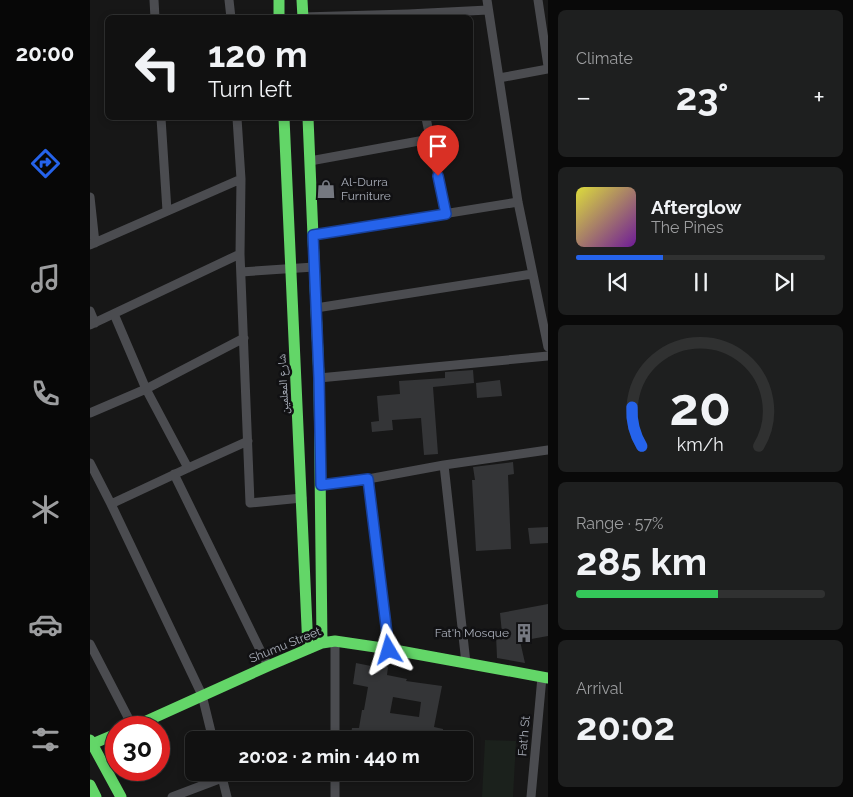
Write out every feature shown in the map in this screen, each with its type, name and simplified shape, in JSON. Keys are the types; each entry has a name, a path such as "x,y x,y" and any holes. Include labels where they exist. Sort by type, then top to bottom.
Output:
{"street":[{"path":"154,0 155,15"},
{"path":"229,0 230,15"},
{"path":"278,0 279,15"},
{"path":"302,0 304,15"},
{"path":"486,0 518,202 548,347"},
{"path":"499,78 548,67 538,0"},
{"path":"421,15 488,10"},
{"path":"161,120 167,211"},
{"path":"237,120 241,179 240,254 250,503 302,498"},
{"name":"شارع المعلمين","path":"284,120 308,649"},
{"path":"308,120 319,378 322,643"},
{"path":"426,120 446,214"},
{"path":"310,161 430,139"},
{"path":"90,198 92,244 241,179"},
{"path":"313,235 518,202"},
{"path":"90,312 93,324 240,254"},
{"path":"241,272 314,267"},
{"path":"316,308 532,274"},
{"path":"114,314 146,388 188,468"},
{"path":"90,413 146,388 244,338"},
{"path":"319,378 548,356"},
{"path":"111,504 248,441"},
{"path":"321,485 548,450"},
{"path":"90,463 202,695 211,731"},
{"path":"444,465 466,663"},
{"path":"174,474 268,666"},
{"path":"368,479 389,650"},
{"path":"335,641 335,731"},
{"name":"Shumu Street","path":"156,716 322,643 335,641 545,678"},
{"path":"90,644 126,716"},
{"name":"Fat'h St","path":"531,797 545,678"},
{"path":"105,738 91,742 121,797"},
{"path":"172,797 208,781"},
{"path":"223,781 227,797"},
{"path":"335,781 335,797"},
{"path":"90,785 96,797"}],"shaded area":[{"path":"485,740 516,741 513,797 482,797"}],"building":[{"path":"473,370 474,383 433,387 438,454 424,455 421,418 392,420 393,430 372,432 371,422 379,421 377,396 400,394 399,381 445,378 445,372"},
{"path":"500,380 502,396 477,398 476,383"},
{"path":"513,462 514,474 508,475 511,549 476,551 472,480 475,480 473,467"},
{"path":"548,527 548,543 530,544 528,528"},
{"name":"Fat'h Mosque","path":"548,604 548,636 520,641 525,663 497,658 496,634 502,633 500,613"},
{"path":"356,663 388,667 387,675 407,679 406,681 442,686 434,727 443,729 443,731 352,731 352,728 359,728 368,687 353,684","holes":["393,697 421,702 419,717 390,713"]}],"traffic: fast":[{"path":"279,0 279,15"},
{"path":"302,0 303,15"},
{"path":"284,120 308,649"},
{"path":"308,120 319,378 322,643"},
{"path":"158,716 322,643 335,641 548,678"},
{"path":"92,744 105,739"},
{"path":"90,740 121,797"},
{"path":"90,785 96,797"}],"place":[{"name":"Al-Durra Furniture","path":"326,189"},
{"name":"Fat'h Mosque","path":"524,633"}],"route":[{"path":"389,650 368,479 321,485 313,235 446,214 438,176"}]}
